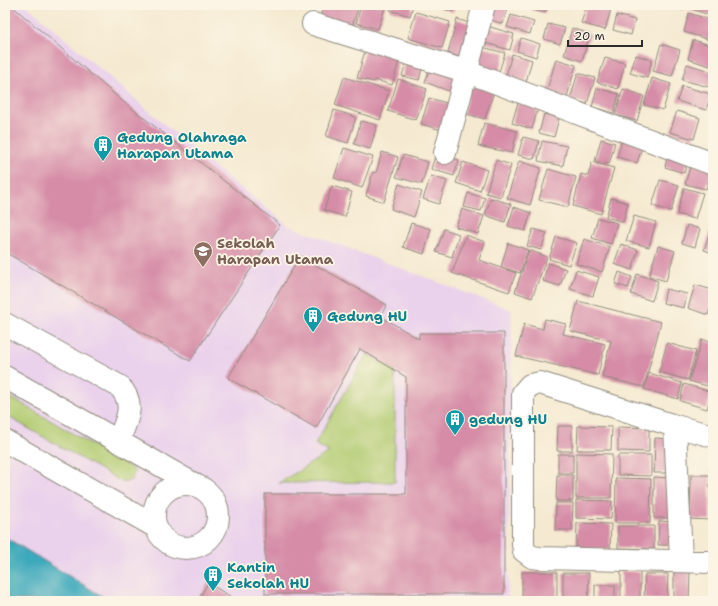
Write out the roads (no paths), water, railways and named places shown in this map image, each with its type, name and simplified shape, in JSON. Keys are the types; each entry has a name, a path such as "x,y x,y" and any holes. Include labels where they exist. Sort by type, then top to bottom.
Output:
{"street":[{"path":"445,153 465,71 484,5"},
{"path":"313,24 465,71 713,164"},
{"path":"5,324 122,389 126,394 129,409 128,419 118,442"},
{"path":"5,377 199,487 208,493 214,501 218,511 218,521 215,531 200,546 179,548 169,543 161,536 156,527 154,516 156,506 161,496 169,489 189,485 199,487"},
{"path":"713,436 675,426 540,382 530,385 523,393 524,551 532,556 540,558 681,560 713,562"},
{"path":"675,426 681,560"},
{"path":"5,441 156,527"}],"water":[{"path":"5,537 110,601 5,600"}],"place":[{"name":"Gedung Olahraga Harapan Utama","path":"103,162"},
{"name":"Sekolah Harapan Utama","path":"203,268"},
{"name":"Gedung HU","path":"313,333"},
{"name":"gedung HU","path":"455,436"},
{"name":"Kantin Sekolah HU","path":"213,592"}]}
